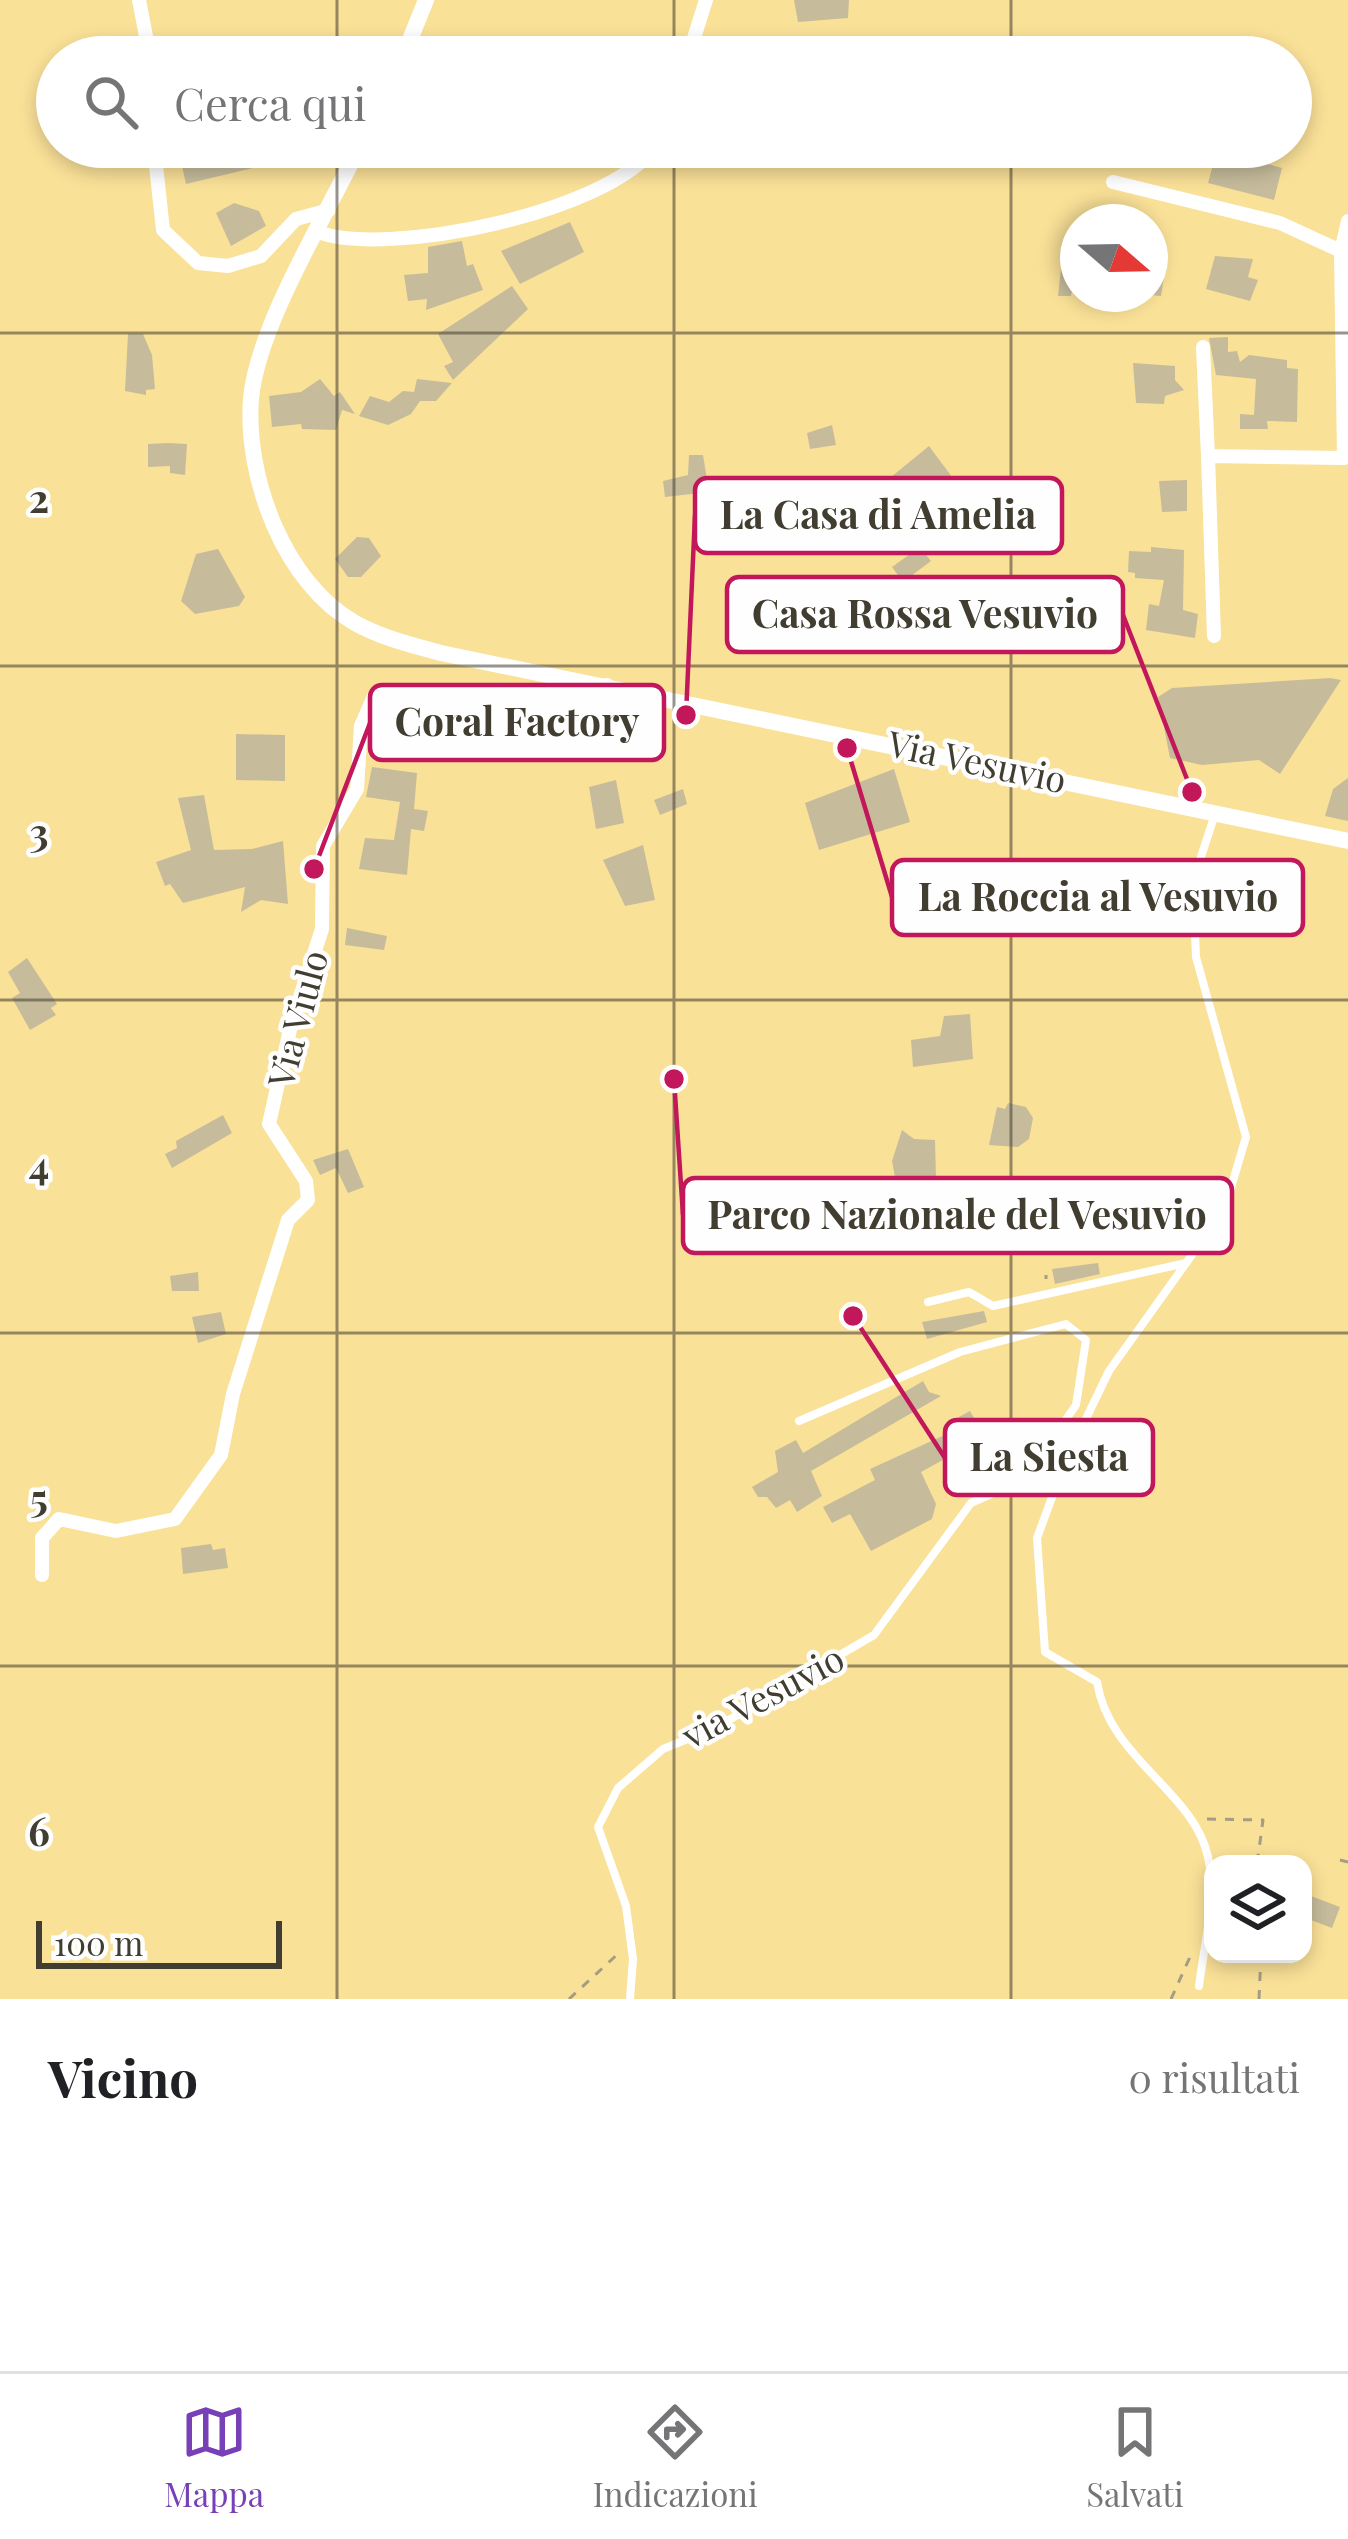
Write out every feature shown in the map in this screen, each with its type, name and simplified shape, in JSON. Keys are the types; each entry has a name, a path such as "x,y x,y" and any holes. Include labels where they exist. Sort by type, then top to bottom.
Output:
{"street":[{"path":"139,0 146,36"},
{"path":"411,36 426,0"},
{"path":"695,36 706,0"},
{"path":"152,168 163,230 198,263 228,266 261,256 296,219 329,210"},
{"name":"Via Vesuvio","path":"349,168 265,347 251,398 254,450 267,508 290,554 350,620 388,638 1348,841"},
{"path":"317,232 350,241 387,239 533,218 619,180 632,168"},
{"path":"1112,182 1280,223 1341,251"},
{"path":"1208,456 1346,457 1341,251 1348,221"},
{"path":"1204,346 1214,636"},
{"name":"Via Viulo","path":"42,1575 42,1538 59,1519 116,1531 175,1519 221,1455 233,1394 288,1220 308,1199 306,1181 269,1124 291,1025 322,929 323,846 357,789 361,726 374,696 588,711 607,686"}],"lane":[{"path":"1199,1986 1211,1882 1208,1854 1194,1820 1146,1773 1109,1724 1097,1682 1045,1652 1037,1538 1065,1462 1109,1371 1187,1262 1230,1191 1246,1137 1196,957 1193,908 1199,863 1216,812"},
{"path":"928,1302 968,1292 993,1306 1187,1262"},
{"path":"799,1420 960,1352 1066,1324 1086,1340 1076,1405 1062,1425 1076,1438"},
{"name":"via Vesuvio","path":"630,1999 632,1943 626,1906 598,1827 618,1788 663,1749 717,1727 874,1635 971,1503 1065,1462"}],"path":[{"path":"1194,1820 1263,1820 1258,1855"},
{"path":"1340,1860 1348,1862"},
{"path":"1172,1999 1195,1941"},
{"path":"569,1999 632,1943"},
{"path":"1259,1999 1261,1963"}],"shaded area":[{"path":"0,0 1348,0 1348,1999 0,1999"}],"building":[{"path":"794,0 849,0 848,18 798,22"},
{"path":"182,168 253,168 186,184"},
{"path":"1212,168 1282,168 1274,200 1208,183"},
{"path":"234,203 259,211 266,226 231,246 216,213"},
{"path":"570,222 584,252 520,284 501,251"},
{"path":"462,241 467,266 473,264 483,290 426,310 427,299 408,301 404,275 428,273 428,247"},
{"path":"1215,256 1253,259 1248,277 1258,280 1250,301 1206,289"},
{"path":"512,286 528,309 453,380 444,366 453,362 438,334"},
{"path":"128,334 143,334 152,355 155,389 146,390 146,395 125,391"},
{"path":"1228,337 1228,352 1237,351 1240,362 1249,355 1287,360 1287,368 1298,369 1297,422 1267,421 1268,429 1240,429 1240,414 1254,415 1256,379 1216,375 1209,338"},
{"path":"1133,363 1175,366 1175,380 1184,390 1165,396 1164,404 1136,403"},
{"path":"320,379 334,396 340,392 355,414 342,410 336,430 302,429 301,424 272,427 269,396 301,392"},
{"path":"417,379 452,383 436,401 420,401 411,414 388,425 359,416 370,396 389,402 403,391 414,392"},
{"path":"832,425 836,445 810,449 807,433"},
{"path":"148,444 187,444 185,475 170,473 170,466 148,467"},
{"path":"929,446 952,477 904,508 885,482"},
{"path":"689,455 703,455 709,492 665,497 663,481 688,475"},
{"path":"1187,480 1187,511 1162,512 1159,481"},
{"path":"357,537 369,538 381,556 361,577 348,577 335,559"},
{"path":"920,547 931,561 903,582 892,567"},
{"path":"1151,547 1184,550 1183,610 1198,614 1195,638 1146,630 1149,604 1159,606 1164,580 1135,578 1135,573 1128,572 1129,551 1151,552"},
{"path":"218,549 245,597 239,606 195,614 181,601 196,554"},
{"path":"1341,680 1280,774 1259,760 1202,765 1170,758 1158,697 1172,688"},
{"path":"236,734 285,735 285,781 236,780"},
{"path":"372,767 417,773 414,809 428,811 424,831 411,829 407,875 359,869 365,838 394,840 400,802 366,797"},
{"path":"894,769 910,822 819,850 805,803"},
{"path":"1348,778 1348,821 1325,816 1333,789"},
{"path":"616,780 624,823 596,829 589,787"},
{"path":"683,789 687,804 660,815 654,800"},
{"path":"204,795 214,850 252,849 283,841 288,904 261,900 241,912 245,887 183,903 170,884 165,886 156,862 191,850 178,798"},
{"path":"643,845 655,900 625,906 603,860"},
{"path":"347,928 387,936 384,950 345,945"},
{"path":"27,958 57,1004 51,1008 56,1015 30,1030 12,998 20,993 8,972"},
{"path":"970,1014 973,1059 913,1067 911,1040 940,1036 944,1016"},
{"path":"1008,1103 1026,1107 1033,1118 1029,1139 1018,1147 989,1145 997,1107 1005,1109"},
{"path":"223,1115 232,1133 172,1168 165,1154 177,1148 176,1141"},
{"path":"902,1130 914,1139 935,1140 936,1178 895,1177 892,1161"},
{"path":"348,1149 364,1187 348,1193 336,1168 320,1175 313,1160"},
{"path":"1098,1263 1100,1274 1055,1284 1052,1269"},
{"path":"198,1272 199,1291 172,1291 170,1276"},
{"path":"984,1311 987,1322 927,1339 922,1322"},
{"path":"221,1312 226,1334 198,1343 192,1317"},
{"path":"923,1381 929,1392 941,1396 811,1471 822,1496 797,1512 790,1500 776,1508 767,1497 758,1497 752,1487 778,1472 775,1451 796,1440 803,1453"},
{"path":"970,1411 985,1437 921,1472 936,1504 932,1519 871,1551 850,1514 832,1523 823,1507 875,1480 870,1469 949,1433 944,1425"},
{"path":"211,1544 213,1550 225,1548 228,1568 183,1574 181,1548"},
{"path":"1312,1896 1340,1907 1332,1928 1312,1920"}],"place":[{"name":"La Casa di Amelia","path":"686,715"},
{"name":"La Roccia al Vesuvio","path":"847,748"},
{"name":"Casa Rossa Vesuvio","path":"1192,792"},
{"name":"Coral Factory","path":"314,869"},
{"name":"Parco Nazionale del Vesuvio","path":"674,1079"},
{"name":"La Siesta","path":"853,1316"}]}
